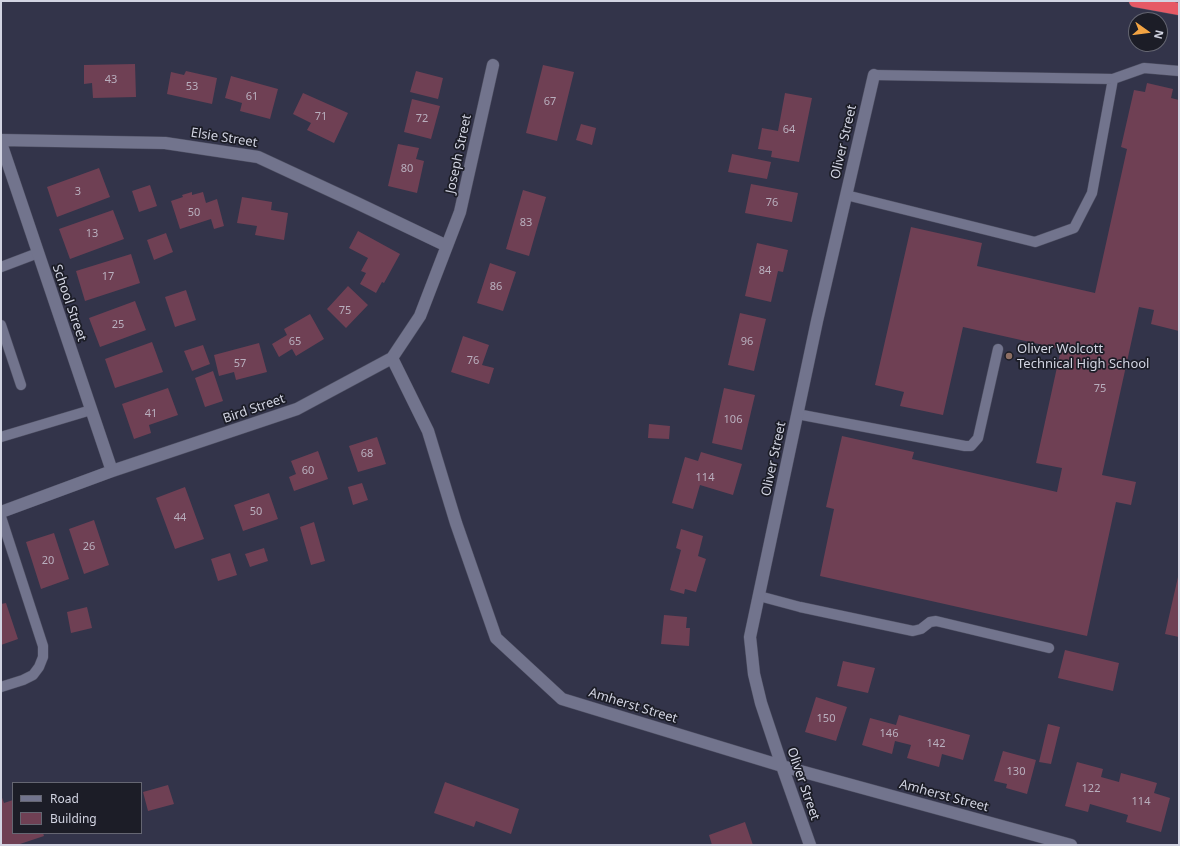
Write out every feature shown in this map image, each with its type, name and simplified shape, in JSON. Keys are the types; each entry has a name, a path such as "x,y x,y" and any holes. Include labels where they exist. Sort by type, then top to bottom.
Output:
{"highway":[{"path":"1134,1 1179,9"}],"street":[{"name":"Joseph Street","path":"447,246 460,212 493,65"},
{"name":"Oliver Street","path":"810,845 761,703 754,674 750,637 797,414 874,75"},
{"name":"Elsie Street","path":"1,140 165,143 258,157 357,202 447,246"},
{"name":"School Street","path":"1,144 112,471"},
{"name":"Bird Street","path":"1,512 112,471 297,409 392,358 420,316 447,246"},
{"name":"Amherst Street","path":"392,358 428,431 456,523 496,638 562,699 782,766 1071,845"}],"lane":[{"path":"874,75 1113,79 1144,68 1179,71"},
{"path":"846,195 1035,242 1074,228 1092,193 1113,79"},
{"path":"1,267 38,253"},
{"path":"1,325 21,385"},
{"path":"797,414 971,446 978,438 998,349"},
{"path":"1,437 91,410"},
{"path":"1,517 43,646 43,656 34,675 1,687"},
{"path":"759,596 800,607 913,631 921,629 930,622 936,621 1049,648"}],"building":[{"path":"135,64 136,97 93,98 92,83 84,84 84,65"},
{"path":"543,65 574,72 557,141 526,133"},
{"path":"186,71 217,78 212,104 167,94 171,72 184,75"},
{"path":"416,71 443,78 438,99 410,92"},
{"path":"231,76 278,89 270,119 240,111 242,103 225,98"},
{"path":"1147,83 1173,89 1171,98 1179,100 1179,331 1151,324 1154,310 1139,307 1102,475 1136,482 1131,505 1116,502 1087,636 820,576 834,509 826,507 842,436 914,452 912,459 1057,492 1062,468 1036,463 1061,349 963,327 943,415 900,406 904,392 875,385 911,227 982,243 977,266 1095,293 1127,149 1121,147 1134,90 1145,92"},
{"path":"303,93 348,113 334,143 307,130 311,123 293,114"},
{"path":"785,93 812,98 799,162 771,157 772,151 758,149 762,128 778,131"},
{"path":"412,99 440,106 431,139 404,132"},
{"path":"581,124 596,128 592,145 576,140"},
{"path":"398,144 419,148 416,159 424,161 417,193 388,186"},
{"path":"732,154 771,162 767,179 728,172"},
{"path":"99,168 110,197 57,217 47,187"},
{"path":"751,184 798,193 792,222 745,213"},
{"path":"150,185 157,206 139,212 132,191"},
{"path":"523,190 546,197 529,256 506,249"},
{"path":"192,192 192,195 203,192 206,203 217,199 224,226 214,229 211,219 180,229 171,201"},
{"path":"242,197 272,202 271,210 288,213 284,240 255,235 257,226 237,223"},
{"path":"113,210 124,239 70,259 59,229"},
{"path":"358,231 400,254 384,283 382,282 376,293 360,284 366,273 361,271 368,258 349,248"},
{"path":"166,233 173,252 154,260 147,240"},
{"path":"757,243 788,250 783,272 778,271 771,302 745,296"},
{"path":"131,254 140,283 85,301 76,271"},
{"path":"490,263 516,272 503,311 477,303"},
{"path":"348,286 368,305 346,328 327,309"},
{"path":"186,290 196,320 175,327 165,297"},
{"path":"135,301 146,330 100,347 89,318"},
{"path":"740,313 766,319 754,371 728,365"},
{"path":"310,314 324,339 296,356 292,349 279,357 272,344 287,335 284,329"},
{"path":"463,336 489,345 482,365 494,368 489,384 451,372"},
{"path":"152,342 163,372 115,388 105,359"},
{"path":"259,343 267,372 236,380 234,372 219,376 214,355"},
{"path":"203,345 210,364 192,371 184,351"},
{"path":"213,371 223,401 205,407 195,378"},
{"path":"168,388 178,415 149,425 151,433 134,439 122,404"},
{"path":"724,388 755,395 742,450 712,443"},
{"path":"649,424 670,426 669,439 648,438"},
{"path":"377,437 386,464 358,472 349,446"},
{"path":"318,451 328,479 294,491 289,477 296,474 291,461"},
{"path":"701,452 742,464 733,495 700,485 693,509 672,503 685,457 698,461"},
{"path":"362,483 368,500 353,505 348,487"},
{"path":"185,487 204,539 175,549 156,498"},
{"path":"269,493 278,519 243,531 234,505"},
{"path":"94,520 109,565 84,574 69,529"},
{"path":"314,522 325,561 311,565 300,527"},
{"path":"681,529 703,536 698,556 706,559 696,592 685,589 684,594 670,590 681,550 676,548"},
{"path":"54,533 69,579 41,589 26,542"},
{"path":"264,548 268,561 250,567 245,554"},
{"path":"230,553 237,575 218,581 211,559"},
{"path":"1179,577 1179,637 1165,634"},
{"path":"6,603 18,639 1,645 1,604"},
{"path":"87,607 92,628 71,633 67,612"},
{"path":"664,615 687,617 686,628 690,628 689,646 661,644"},
{"path":"1065,650 1119,663 1113,691 1058,678"},
{"path":"843,661 875,668 868,693 837,686"},
{"path":"816,697 847,707 836,741 805,732"},
{"path":"899,715 970,735 963,760 942,754 939,767 907,758 911,745 895,741 892,754 862,745 870,718 896,725"},
{"path":"1048,724 1060,727 1051,764 1039,762"},
{"path":"1003,751 1036,760 1027,794 1006,788 1007,784 994,781"},
{"path":"1077,762 1103,769 1101,777 1119,782 1121,773 1157,783 1154,793 1170,798 1161,832 1126,822 1128,815 1090,804 1088,812 1065,806"},
{"path":"445,782 519,809 511,834 476,821 474,827 434,813"},
{"path":"168,785 174,804 148,811 143,792"},
{"path":"1,795 4,803 12,800 12,834 43,834 44,836 17,845 1,845"},
{"path":"745,822 753,845 712,845 709,835"}],"place":[{"name":"Oliver Wolcott Technical High School","path":"1009,356"}]}
